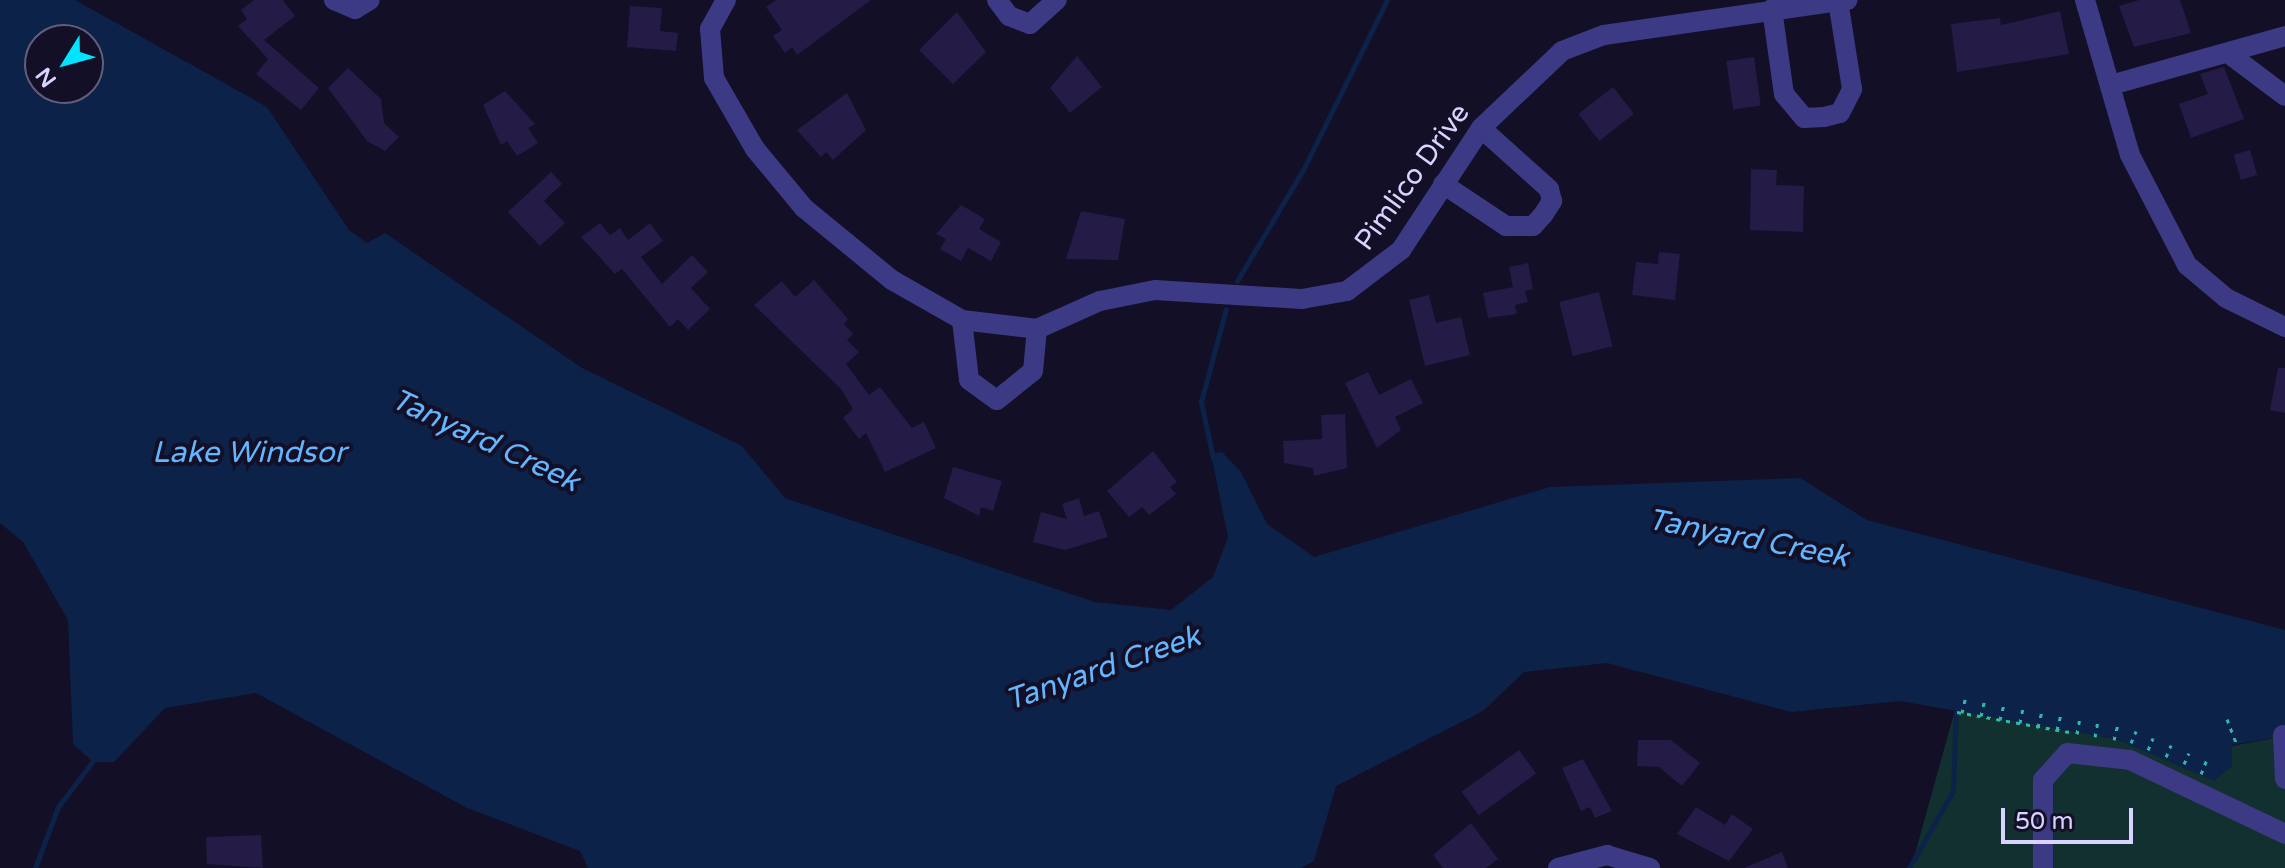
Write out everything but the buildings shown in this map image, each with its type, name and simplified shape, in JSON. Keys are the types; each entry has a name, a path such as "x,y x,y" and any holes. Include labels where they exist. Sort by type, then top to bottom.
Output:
{"street":[{"path":"334,0 355,9 370,0"},
{"path":"726,0 710,29 709,54 714,78 755,149 851,249 962,320 1037,329 1033,371 997,400 985,397 964,367 962,320"},
{"path":"997,0 1009,16 1030,24 1057,0"},
{"path":"2085,0 2130,155 2187,265 2226,298 2285,327"},
{"path":"1772,9 1784,94 1804,118 1824,117 1840,113 1852,89 1842,1"},
{"name":"Pimlico Drive","path":"1037,329 1100,301 1155,290 1302,299 1347,291 1401,250 1481,128 1562,51 1604,35 1842,1"},
{"path":"2111,85 2285,36"},
{"path":"2228,53 2285,96"},
{"path":"1443,184 1506,226 1533,226 1543,215 1552,201 1549,189 1481,128"},
{"path":"2283,735 2285,779"},
{"path":"2043,868 2043,780 2067,753 2130,760 2285,834"},
{"path":"1558,868 1607,855 1650,868"}],"path":[{"path":"1962,713 1966,696"},
{"path":"1981,716 1985,699"},
{"path":"2000,720 2004,704"},
{"path":"2020,723 2023,708"},
{"path":"2038,727 2042,711"},
{"path":"2057,730 2061,714"},
{"path":"2077,734 2080,717"},
{"path":"2227,719 2238,747"},
{"path":"2095,737 2098,720"},
{"path":"2114,740 2118,724"},
{"path":"2129,746 2136,731"},
{"path":"2147,753 2153,738"},
{"path":"2165,760 2171,745"},
{"path":"2183,767 2189,753"},
{"path":"2201,774 2207,759"}],"green space":[{"path":"1955,710 2116,739 2211,776 2232,746 2285,736 2285,868 1911,868"}],"water":[{"name":"Lake Windsor","path":"0,0 75,0 267,107 349,230 367,243 385,233 582,368 742,446 785,498 1095,602 1171,610 1213,577 1228,537 1211,454 1222,452 1241,472 1267,524 1314,557 1550,487 1800,478 1867,520 2285,630 2285,736 2232,745 2232,766 2214,781 2116,739 1900,701 1791,712 1607,663 1524,672 1483,711 1336,786 1314,861 1301,868 588,868 580,851 467,808 256,693 165,708 114,762 93,762 73,744 68,620 23,542 0,523"}],"waterway":[{"path":"1237,281 1304,168 1387,0"},
{"path":"1213,458 1201,402 1226,309"},
{"path":"1909,868 1953,791 1956,705"},
{"path":"35,868 58,807 95,758"}],"water label":[{"name":"Tanyard Creek","path":"485,441"},
{"name":"Tanyard Creek","path":"1748,539"},
{"name":"Tanyard Creek","path":"1103,669"}]}
